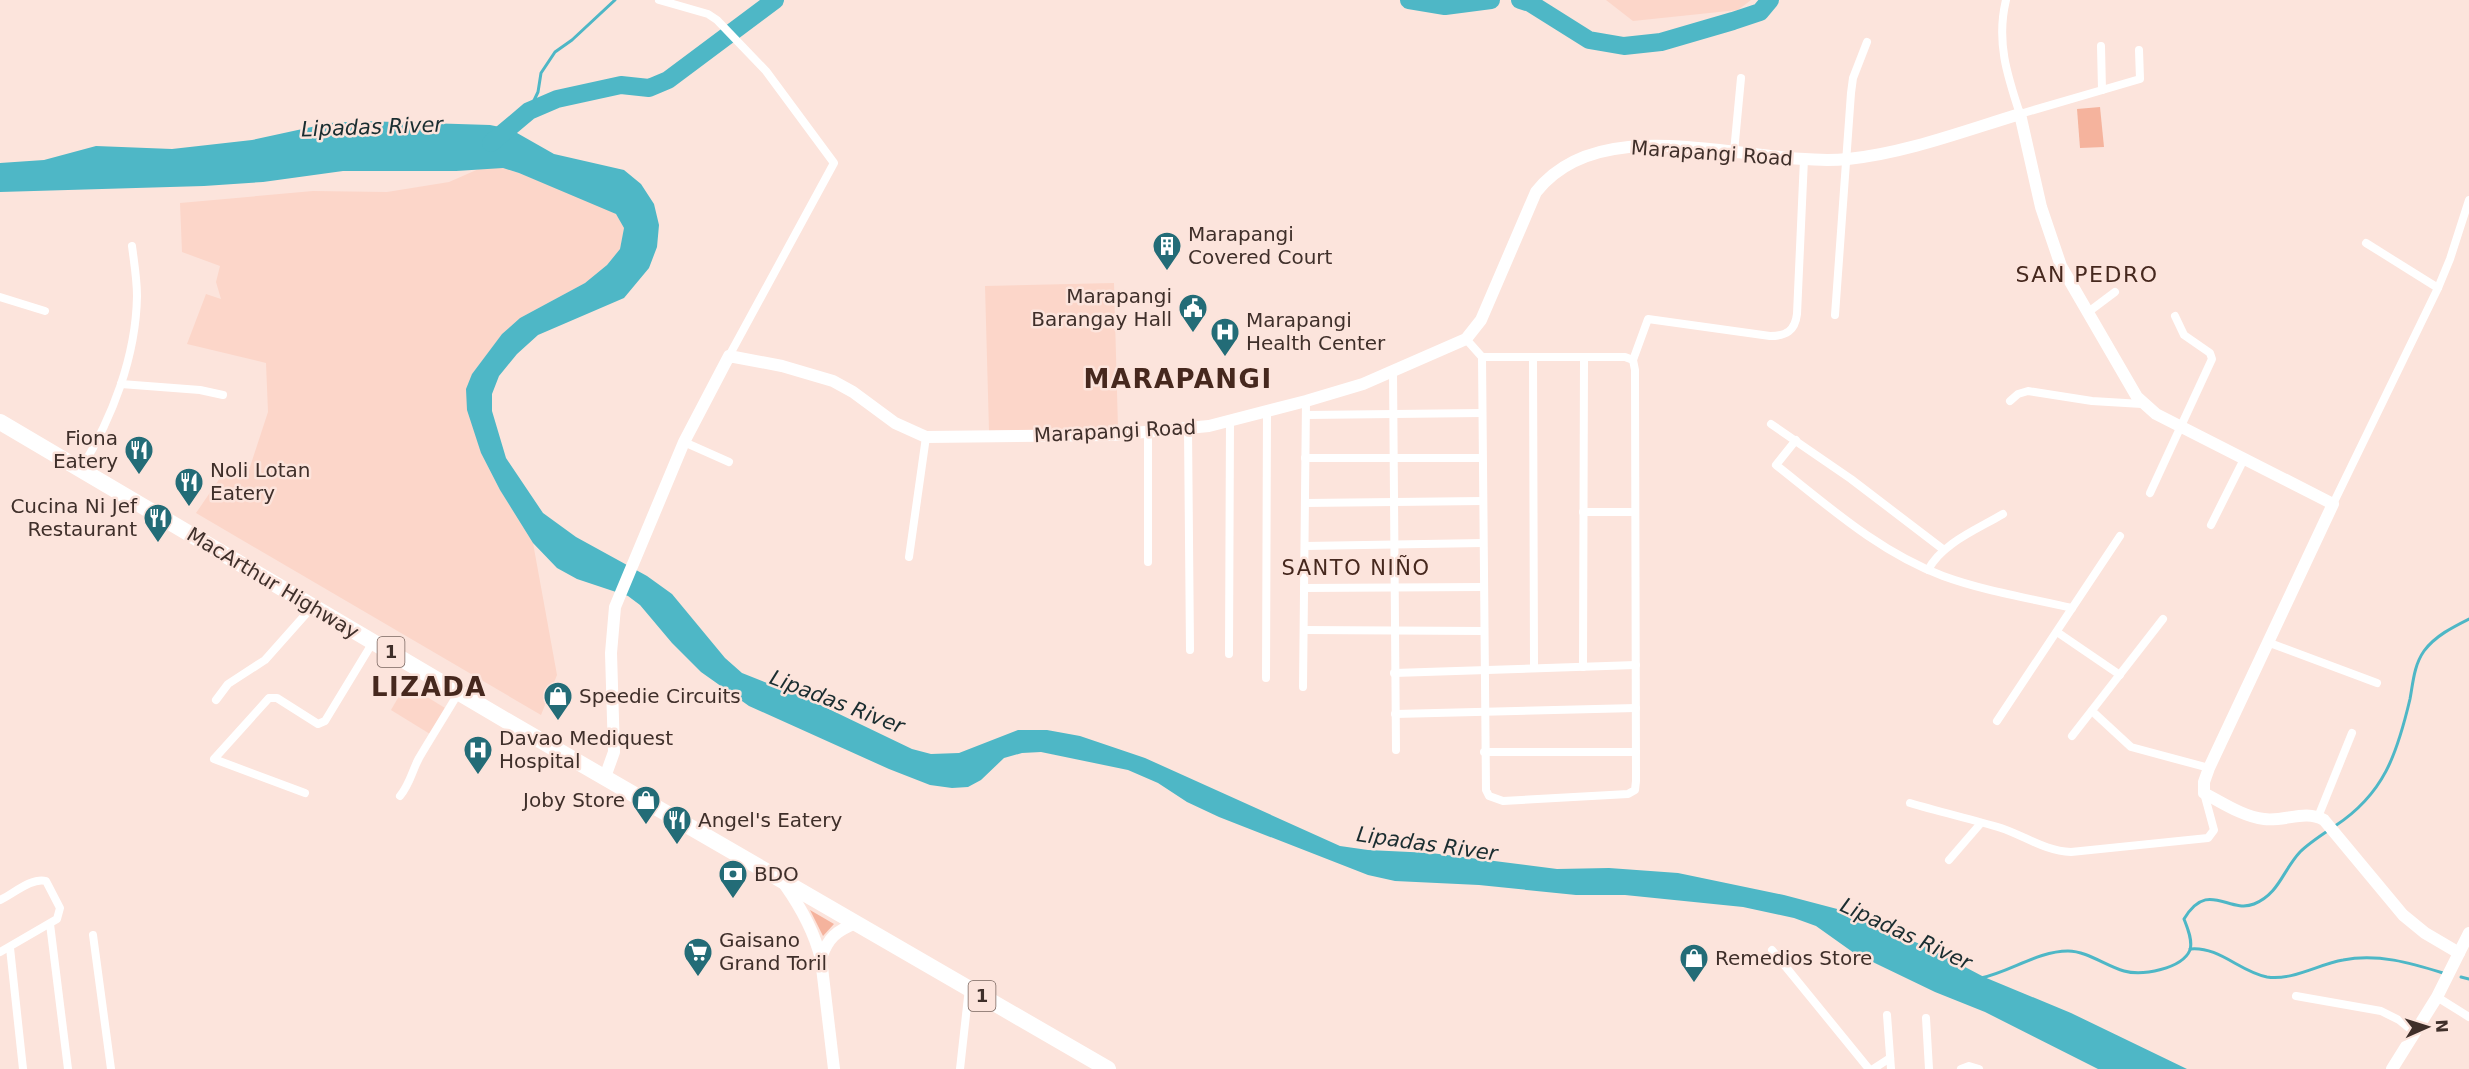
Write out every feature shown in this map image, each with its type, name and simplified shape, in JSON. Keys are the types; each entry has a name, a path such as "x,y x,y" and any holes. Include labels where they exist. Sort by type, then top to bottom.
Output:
{"highway":[{"name":"MacArthur Highway","path":"3,428 81,469 459,693 1108,1069"}],"street":[{"path":"605,777 614,752 611,634 618,596 636,560 684,442 834,163 778,87 717,20 708,14 659,0"},
{"path":"2006,0 2001,25 2003,58 2020,114 2041,207 2054,250 2070,285 2132,390 2142,404 2156,414 2333,504"},
{"path":"1835,315 1853,78 1867,42"},
{"path":"2101,46 2102,90"},
{"path":"2020,114 2140,80 2139,50"},
{"path":"1734,152 1742,78"},
{"name":"Marapangi Road","path":"729,356 793,369 833,381 854,392 895,423 926,437 1148,433 1188,429 1267,411 1364,384 1466,339 1481,320 1536,192 1545,180 1558,170 1596,152 1621,146 1660,146 1804,159 1847,159 1900,149 2020,114"},
{"path":"1466,339 1482,357 1486,790 1489,796 1503,801 1632,793 1636,786 1636,665 1635,370 1632,360 1648,319 1770,336 1778,336 1792,330 1797,314 1804,159"},
{"path":"1910,803 2020,835 2049,850 2060,852 2204,839 2212,836 2214,830 2204,782 2209,768 2267,642 2438,288 2469,200"},
{"path":"2366,243 2438,288"},
{"path":"81,469 102,434 127,362 137,295 132,246"},
{"path":"2086,313 2115,292"},
{"path":"0,297 45,311"},
{"path":"2150,493 2212,359 2210,353 2184,335 2175,316"},
{"path":"1482,357 1625,357 1632,360"},
{"path":"1533,357 1534,668"},
{"path":"1583,667 1584,357"},
{"path":"1393,372 1395,750"},
{"path":"121,384 200,390 223,395"},
{"path":"2010,401 2018,394 2028,391 2101,402 2142,404"},
{"path":"1303,687 1306,401"},
{"path":"1266,678 1267,411"},
{"path":"1306,415 1482,413"},
{"path":"1229,654 1230,420"},
{"path":"1771,424 1930,536 1944,550"},
{"path":"1188,429 1190,650"},
{"path":"1148,433 1148,562"},
{"path":"909,557 926,437"},
{"path":"1796,440 1776,465 1855,527 1896,554 1928,570 1962,581 2072,608"},
{"path":"684,442 729,462"},
{"path":"1305,458 1482,458"},
{"path":"2211,525 2244,459"},
{"path":"1305,503 1483,501"},
{"path":"1583,512 1635,512"},
{"path":"1928,570 1933,560 1944,550 2003,514"},
{"path":"1997,721 2120,537"},
{"path":"1305,546 1483,543"},
{"path":"1304,588 1483,587"},
{"path":"216,700 228,684 265,660 313,606"},
{"path":"2072,736 2163,619"},
{"path":"1304,630 1484,631"},
{"path":"2057,632 2120,675"},
{"path":"305,793 214,759 269,698 277,698 318,724 326,721 373,642"},
{"path":"2267,642 2377,683"},
{"path":"1394,672 1636,665"},
{"path":"400,796 410,784 413,771 422,753 459,693"},
{"path":"1395,714 1636,708"},
{"path":"2092,711 2131,747 2209,768"},
{"path":"2318,817 2352,733"},
{"path":"1484,752 1636,752"},
{"path":"2205,794 2261,819 2306,815 2318,817 2332,829 2403,915 2425,933 2459,953"},
{"path":"1949,860 1981,823"},
{"path":"782,880 806,918 821,959 834,1069"},
{"path":"0,900 36,881 46,881 60,908 57,919 0,952"},
{"path":"821,959 830,937 838,930 856,923"},
{"path":"50,924 68,1069"},
{"path":"2392,1069 2437,997 2469,933"},
{"path":"93,935 111,1069"},
{"path":"10,948 23,1069"},
{"path":"1772,950 1871,1069 1890,1058"},
{"path":"960,1069 969,988"},
{"path":"2296,996 2381,1011 2391,1015 2415,1033"},
{"path":"2437,997 2469,1017"},
{"path":"1887,1015 1891,1069"},
{"path":"1926,1018 1929,1069"},
{"path":"1961,1069 1969,1066 1979,1069"}],"shaded area":[{"path":"1606,0 1751,0 1738,10 1633,21"},
{"path":"2100,107 2104,147 2080,148 2077,109"},
{"path":"481,168 503,168 519,173 598,205 616,214 624,228 620,249 607,265 585,283 520,318 502,334 472,374 481,453 500,490 533,543 557,675 541,715 196,513 222,475 248,473 268,412 266,363 187,344 206,294 221,299 216,282 220,266 182,252 180,203 313,191 387,192 449,182"},
{"path":"1114,283 1118,428 989,431 985,286"},
{"path":"406,684 445,708 430,734 391,710"},
{"path":"810,910 834,924 823,936"}],"water":[{"name":"Lipadas River","path":"363,121 490,125 510,129 554,154 624,170 641,184 654,204 659,225 657,247 649,268 624,298 538,335 517,354 499,376 492,394 492,411 506,458 543,513 576,537 647,576 672,594 725,658 742,673 810,700 912,749 931,754 959,753 1018,730 1047,730 1080,736 1145,758 1340,846 1368,850 1431,853 1557,869 1609,868 1678,873 1784,895 1841,910 1929,948 1984,977 2071,1013 2187,1069 2098,1069 1985,1012 1935,992 1854,953 1816,926 1794,918 1743,907 1625,895 1576,895 1479,885 1395,881 1368,875 1219,817 1187,802 1158,783 1128,770 1041,752 1022,753 1004,758 981,780 968,787 952,788 930,785 749,706 701,672 672,643 640,605 628,596 577,579 557,568 533,543 500,490 481,453 467,410 466,389 472,374 502,334 520,318 585,283 607,265 620,249 624,228 616,214 519,173 503,168 456,171 343,171 263,182 204,186 0,192 0,163 44,160 96,146 172,149 252,140 330,123"}],"waterway":[{"path":"529,111 538,92 541,73 555,52 572,40 615,0"},
{"path":"491,143 529,111 557,99 621,85 649,88 668,80 775,0"},
{"path":"1409,0 1445,6 1491,0"},
{"path":"1520,0 1530,3 1589,40 1624,46 1661,42 1733,21 1760,12 1770,0"},
{"path":"2335,826 2366,800 2386,771 2400,738 2416,668 2424,651 2439,636 2469,619"},
{"path":"1981,978 2046,954 2068,951 2082,953 2124,971 2161,970 2179,962 2190,950 2190,938 2184,919 2193,907 2201,901 2210,899 2245,906 2262,900 2275,888 2300,852 2329,830"},
{"path":"2190,949 2210,951 2257,974 2276,978 2356,958 2381,958 2443,973"},
{"path":"2461,977 2469,979"}],"place":[{"name":"Marapangi Covered Court","path":"1167,272"},
{"name":"Marapangi Barangay Hall","path":"1193,334"},
{"name":"Marapangi Health Center","path":"1225,358"},
{"name":"Fiona Eatery","path":"139,476"},
{"name":"Noli Lotan Eatery","path":"189,508"},
{"name":"Cucina Ni Jef Restaurant","path":"158,544"},
{"name":"Speedie Circuits","path":"558,722"},
{"name":"Davao Mediquest Hospital","path":"478,776"},
{"name":"Joby Store","path":"646,826"},
{"name":"Angel's Eatery","path":"677,846"},
{"name":"BDO","path":"733,900"},
{"name":"Gaisano Grand Toril","path":"698,978"},
{"name":"Remedios Store","path":"1694,984"}],"district":[{"name":"SAN PEDRO","path":"2087,274"},
{"name":"MARAPANGI","path":"1178,379"},
{"name":"SANTO NIÑO","path":"1356,568"},
{"name":"LIZADA","path":"429,687"}]}
